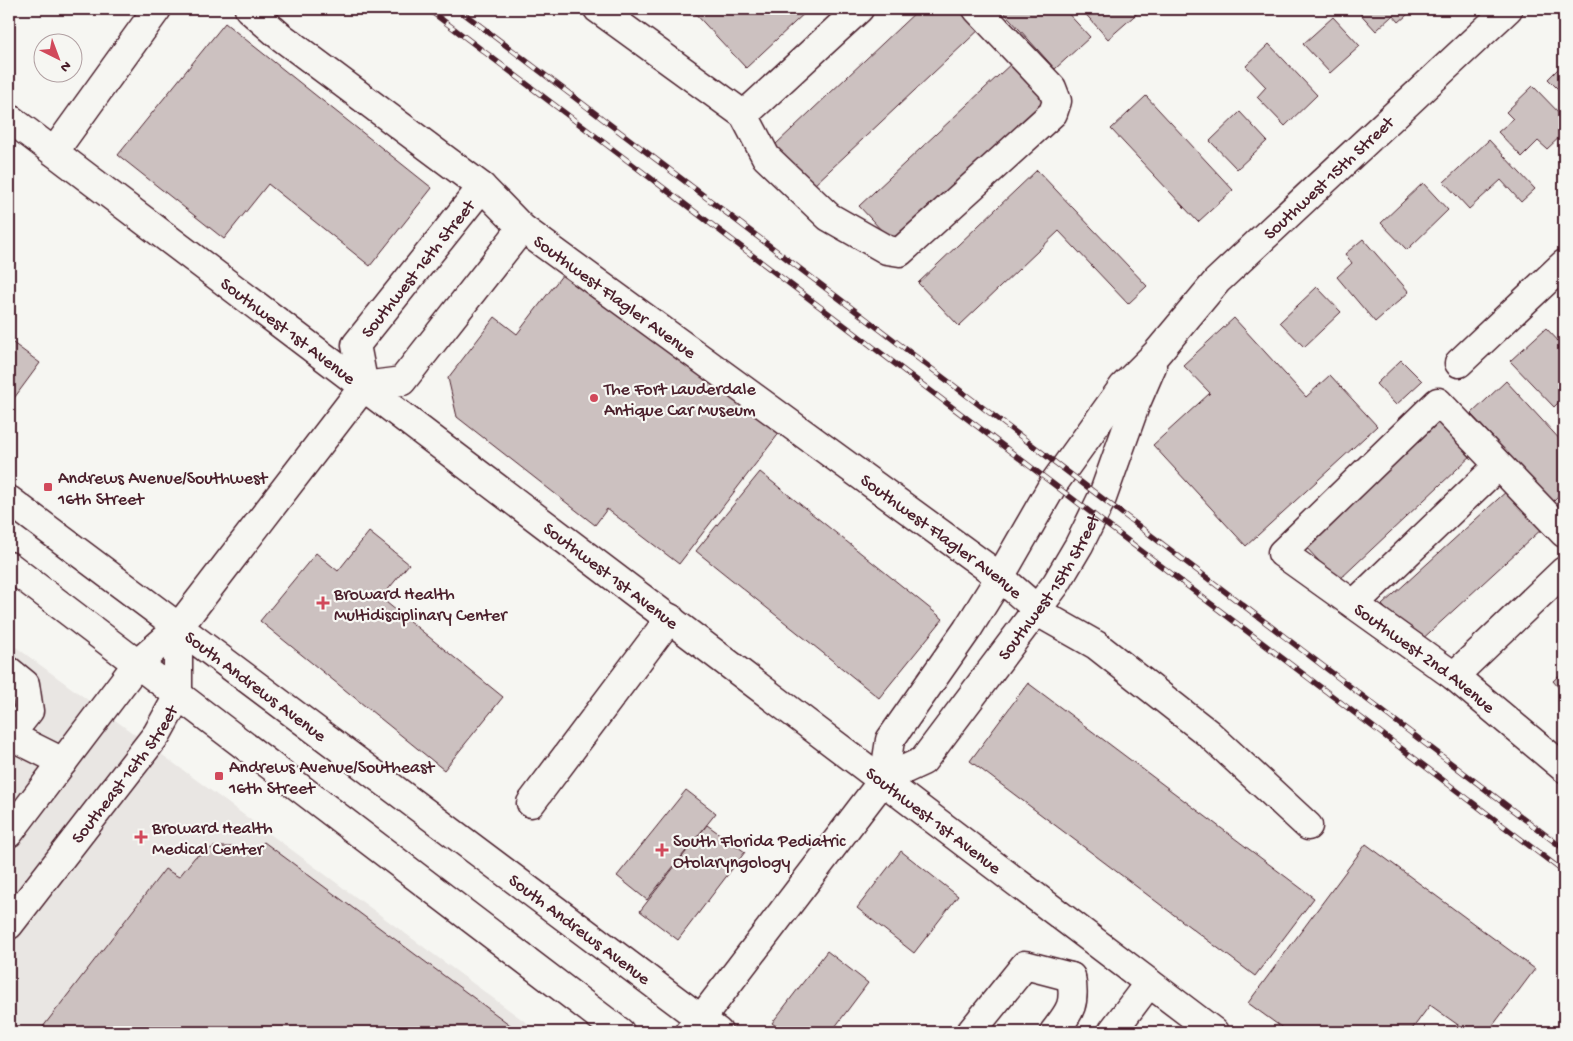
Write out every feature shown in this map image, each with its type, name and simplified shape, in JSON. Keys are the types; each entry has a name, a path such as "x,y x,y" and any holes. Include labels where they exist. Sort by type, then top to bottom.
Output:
{"street":[{"path":"54,152 156,9"},
{"name":"Southwest Flagler Avenue","path":"249,9 280,36 482,187 522,228 1000,577 1037,610 1096,645 1210,734 1308,826"},
{"path":"598,9 744,115 766,157 829,217 887,250 900,252 1053,114 1057,101 1052,88 977,9"},
{"path":"744,115 859,9"},
{"name":"Southwest 15th Street","path":"703,1028 884,779 890,740 968,630 1054,483 1123,387 1157,353 1217,281 1508,9"},
{"name":"Southwest 1st Avenue","path":"9,118 884,779 1214,1032"},
{"name":"Southwest 16th Street","path":"364,386 356,345 482,187"},
{"path":"9,833 137,664 178,628 364,386 402,381 522,228"},
{"path":"1459,363 1564,264"},
{"name":"Southwest 15th Street","path":"884,779 923,761 1037,610 1079,545 1094,516 1136,403 1157,353"},
{"name":"Southwest 2nd Avenue","path":"1498,466 1438,402 1282,554 1454,676 1564,768"},
{"path":"1354,604 1498,466 1564,533"},
{"name":"South Andrews Avenue","path":"9,500 703,1028"},
{"path":"9,566 620,1032"},
{"path":"1454,676 1564,571"},
{"path":"531,803 670,618"},
{"name":"Southeast 16th Street","path":"12,913 157,734 178,696 178,628"},
{"path":"9,671 25,684 29,711 9,735 63,762"},
{"path":"1071,977 1102,948"},
{"path":"971,1032 1025,966 1071,977"},
{"path":"1054,1032 1068,1014 1075,997 1071,977"},
{"path":"1112,1032 1149,983"}],"shaded area":[{"name":"Broward Health Medical Center","path":"9,642 539,1032 9,1032"}],"building":[{"path":"691,9 809,9 746,68"},
{"path":"919,9 965,9 982,27 813,186 775,145"},
{"path":"1001,9 1064,9 1090,37 1055,69"},
{"path":"1081,9 1142,9 1108,39"},
{"path":"1356,9 1414,9 1399,22 1393,15 1376,31"},
{"path":"1333,17 1360,46 1330,73 1303,44"},
{"path":"225,23 432,188 370,266 268,184 224,239 118,155"},
{"path":"1269,44 1317,95 1285,126 1257,97 1266,87 1246,66"},
{"path":"1014,61 1050,99 895,245 859,206"},
{"path":"1564,63 1564,95 1548,79"},
{"path":"1533,86 1564,118 1564,133 1547,149 1538,141 1522,157 1498,132 1513,119 1506,112"},
{"path":"1146,96 1233,190 1198,222 1111,129"},
{"path":"1240,112 1267,141 1237,169 1210,141"},
{"path":"1489,140 1535,189 1521,202 1501,180 1469,209 1444,182"},
{"path":"1037,170 1147,286 1128,304 1059,231 959,326 918,283"},
{"path":"1423,183 1448,210 1407,250 1381,223"},
{"path":"1363,239 1409,292 1375,322 1337,277 1352,263 1345,254"},
{"name":"The Fort Lauderdale Antique Car Museum","path":"566,270 780,432 679,564 607,509 595,525 457,417 448,378 495,317 517,334"},
{"path":"1317,287 1341,312 1304,347 1280,322"},
{"path":"1234,318 1306,397 1330,375 1377,426 1246,546 1153,445 1210,393 1183,365"},
{"path":"1546,328 1564,347 1564,397 1554,407 1510,361"},
{"path":"9,340 40,363 9,405"},
{"path":"1401,360 1422,381 1396,405 1376,384"},
{"path":"1506,381 1564,444 1564,491 1553,502 1471,414"},
{"path":"1437,414 1474,453 1338,581 1301,542"},
{"path":"760,472 943,619 879,698 696,551"},
{"path":"1509,489 1544,527 1418,643 1382,605"},
{"path":"369,532 409,564 381,598 503,697 444,770 260,621 316,553 338,571"},
{"path":"1564,671 1564,694 1553,681"},
{"path":"1028,683 1314,898 1255,976 970,761"},
{"name":"South Florida Pediatric Otolaryngology","path":"686,790 716,813 647,900 617,876"},
{"path":"707,825 745,852 678,940 640,911"},
{"path":"264,842 519,1032 39,1032 165,869 179,877 195,857 214,847 234,847 249,853"},
{"path":"1366,844 1535,969 1488,1032 1468,1032 1430,1005 1410,1032 1288,1032 1248,1003"},
{"path":"901,851 958,896 914,953 857,908"},
{"path":"827,951 868,983 835,1027 842,1032 784,1032 772,1023"}],"railway":[{"path":"428,9 1564,872"},
{"path":"458,9 1564,849"}],"place":[{"name":"The Fort Lauderdale Antique Car Museum","path":"594,398"},
{"name":"Andrews Avenue/Southwest 16th Street","path":"48,487"},
{"name":"Broward Health Multidisciplinary Center","path":"323,603"},
{"name":"Andrews Avenue/Southeast 16th Street","path":"219,776"},
{"name":"Broward Health Medical Center","path":"141,837"},
{"name":"South Florida Pediatric Otolaryngology","path":"662,850"}]}
